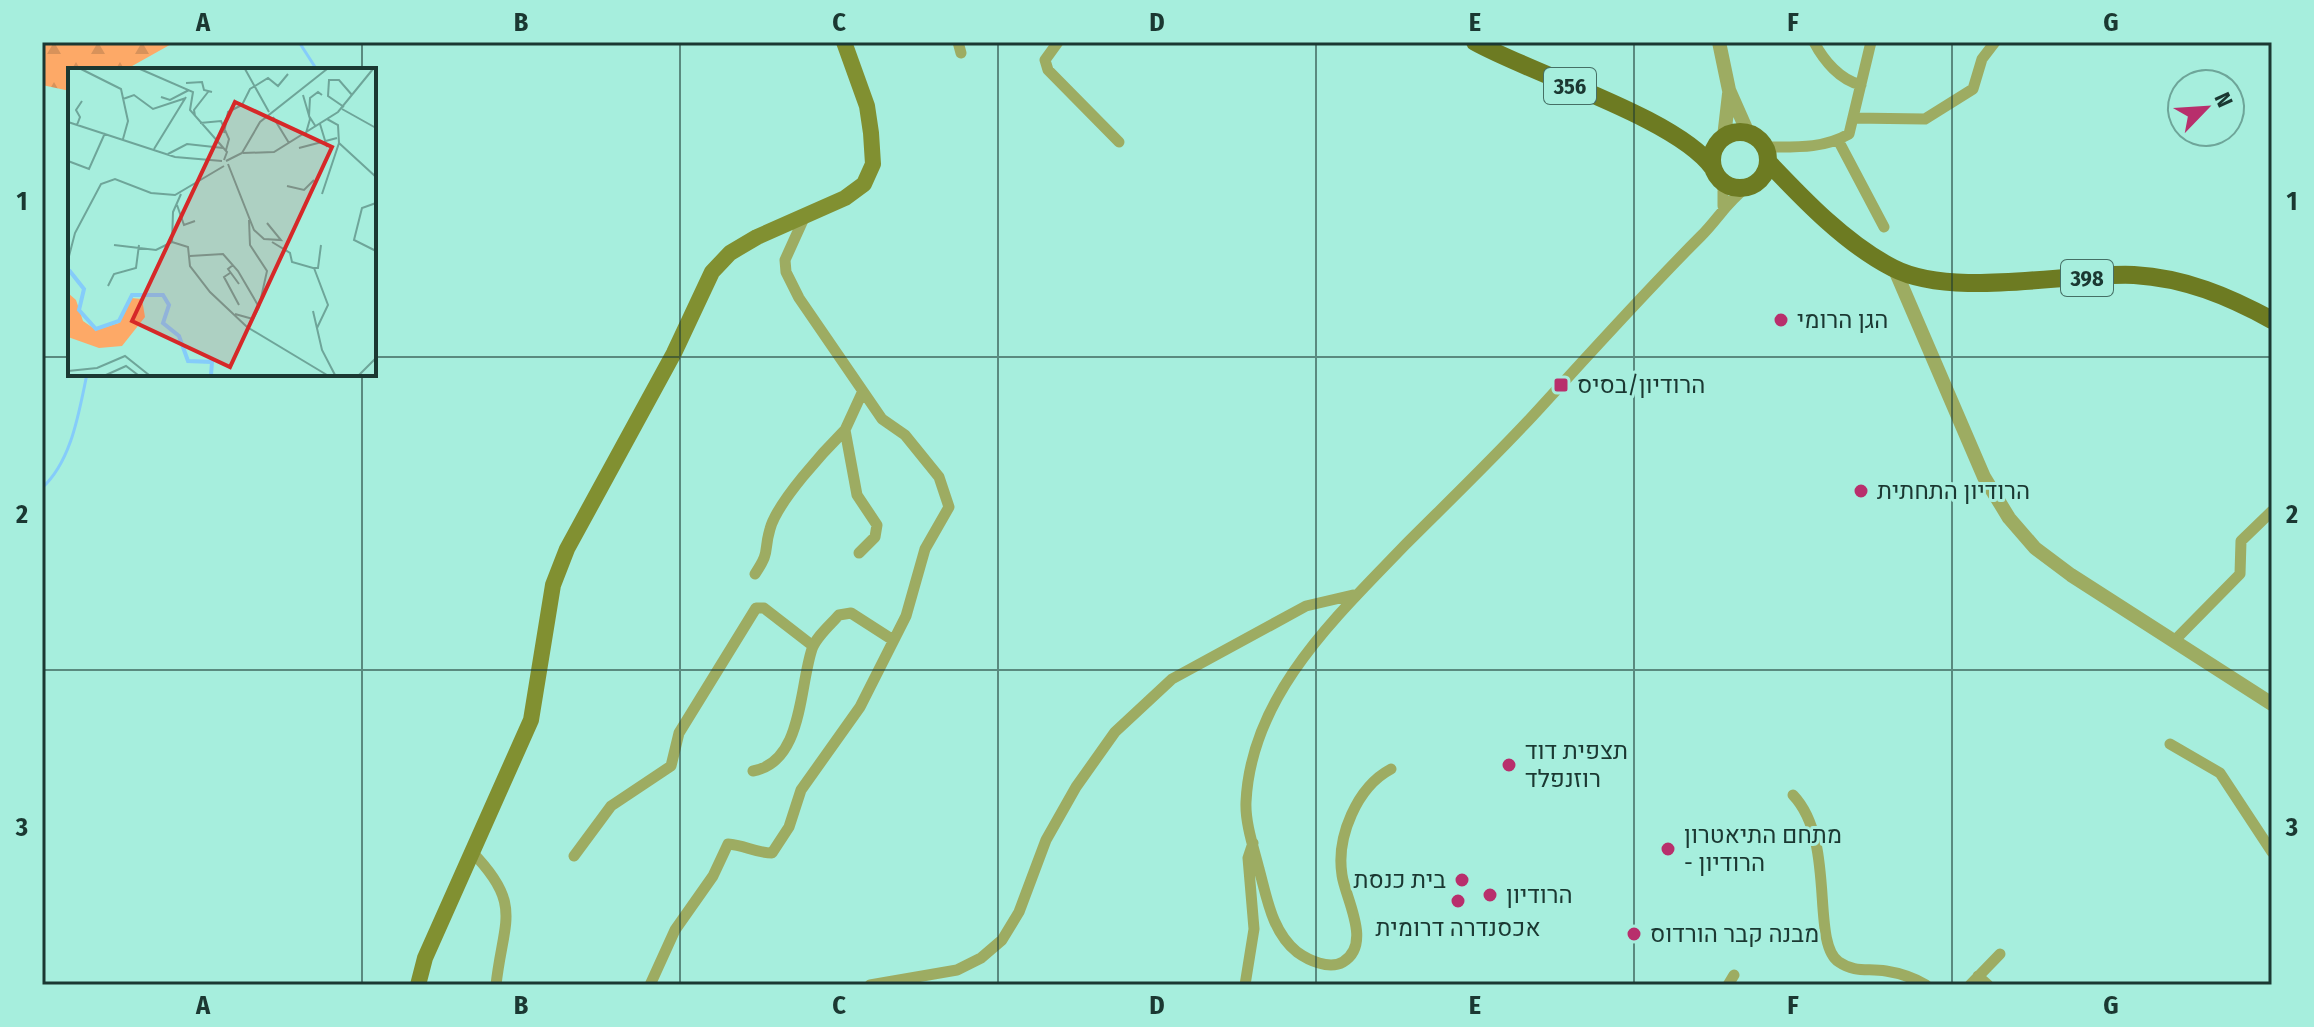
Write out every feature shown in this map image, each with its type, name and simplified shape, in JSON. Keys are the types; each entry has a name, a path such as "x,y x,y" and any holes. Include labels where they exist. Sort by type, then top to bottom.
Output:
{"main road":[{"path":"418,985 425,958 531,720 553,585 567,549 674,353 712,272 730,253 757,237 804,218 864,184 873,164 867,106 844,42"},
{"name":"356","path":"1475,42 1665,129 1707,140 1724,137"},
{"name":"356","path":"1665,129 1706,158 1715,172"},
{"path":"1754,183 1767,154 1748,133 1724,137 1714,150 1715,172 1731,187 1754,183 1788,184"},
{"name":"398","path":"1767,154 1788,184 1839,229 1895,270 1937,281 2133,275 2183,281 2240,302 2272,320"}],"street":[{"path":"1058,42 1045,60 1048,70 1119,142"},
{"path":"1719,42 1729,90 1748,133"},
{"path":"1814,42 1821,55 1847,82 1861,85"},
{"path":"1767,154 1838,140 1849,134 1871,42"},
{"path":"1853,118 1919,120 1934,115 1973,89 1978,66 1995,42"},
{"path":"1724,137 1729,90"},
{"path":"1838,140 1884,227"},
{"path":"1715,172 1723,189 1723,206"},
{"path":"1391,769 1364,789 1342,844 1342,876 1353,904 1355,945 1343,962 1334,965 1309,959 1282,938 1269,906 1246,804 1253,759 1270,711 1302,660 1353,595 1537,411 1641,295 1704,233 1723,206 1754,183"},
{"path":"650,985 675,930 713,876 728,844 741,845 760,853 772,853 780,843 801,790 860,707 906,616 925,549 949,507 939,477 905,435 882,419 799,298 786,272 785,260 804,218"},
{"path":"1895,270 1984,477 2009,518 2035,548 2071,575 2272,704"},
{"path":"755,574 768,554 770,528 822,453 845,430 862,393"},
{"path":"845,430 857,495 877,525 875,537 859,553"},
{"path":"2174,641 2240,574 2241,541 2272,511"},
{"path":"870,985 957,970 981,958 1002,940 1019,912 1046,840 1076,787 1115,732 1172,679 1306,606 1353,595"},
{"path":"574,856 611,806 671,766 679,733 756,608 764,608 813,646"},
{"path":"753,771 764,769 785,751 813,646 839,615 851,613 893,640"},
{"path":"2170,744 2220,773 2272,852"},
{"path":"1793,795 1812,822 1818,843 1825,942 1833,958 1865,973 1875,970 1897,973 1926,985"},
{"path":"1245,985 1254,929 1248,858 1253,843"},
{"path":"471,851 492,873 508,909 496,985"},
{"path":"1988,985 1974,980 2000,954"}],"green space":[{"path":"42,42 175,42 129,68 68,68 68,91 42,85"}],"waterway":[{"path":"299,42 316,68"},
{"path":"42,488 61,464 67,450 87,376"}],"place":[{"name":"הגן הרומי","path":"1781,320"},
{"name":"הרודיון/בסיס","path":"1561,385"},
{"name":"הרודיון התחתית","path":"1861,491"},
{"name":"תצפית דוד רוזנפלד","path":"1509,765"},
{"name":"מתחם התיאטרון - הרודיון","path":"1668,849"},
{"name":"בית כנסת","path":"1462,880"},
{"name":"הרודיון","path":"1490,895"},
{"name":"אכסנדרה דרומית","path":"1458,901"},
{"name":"מבנה קבר הורדוס","path":"1634,934"}]}
